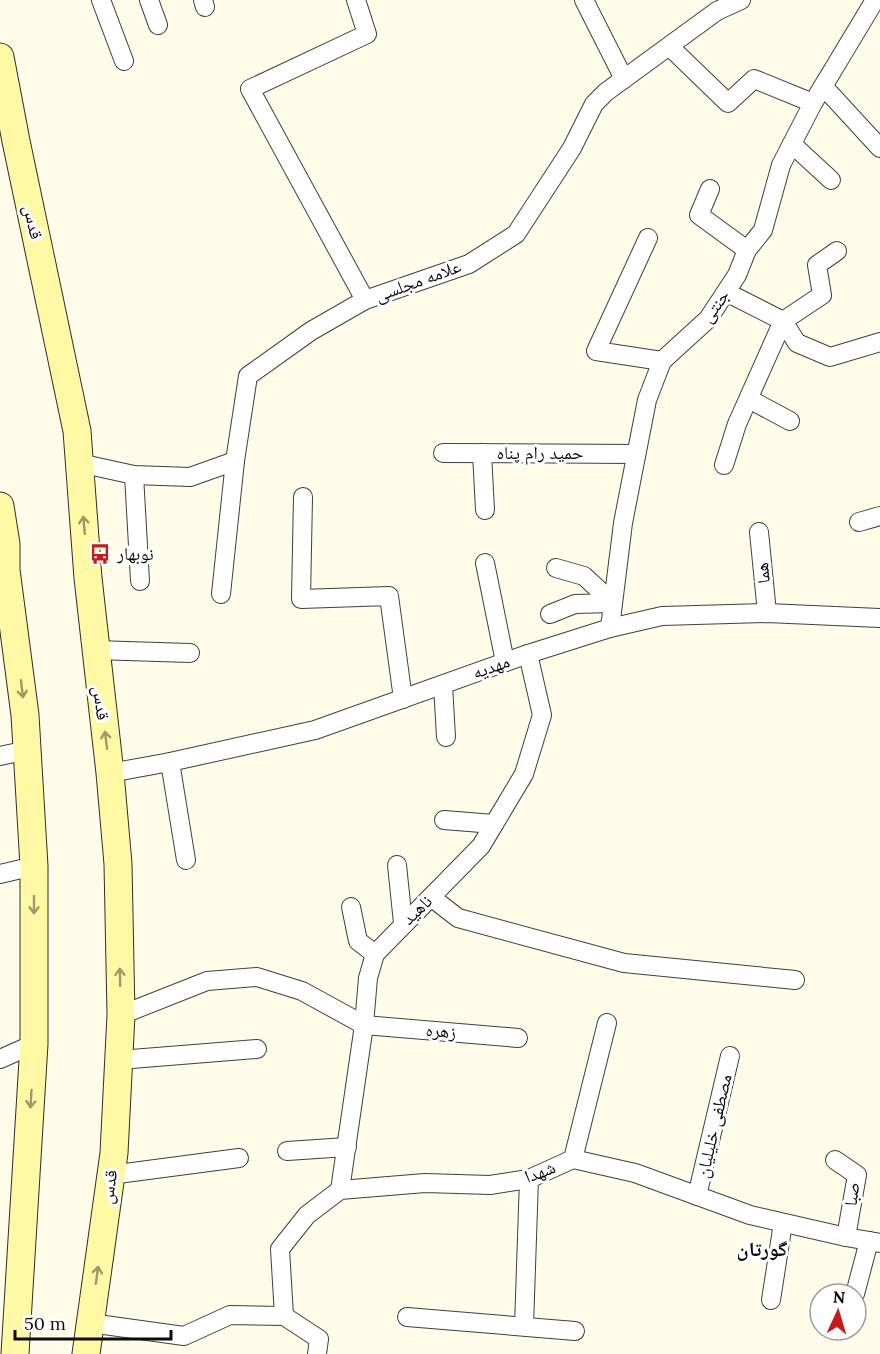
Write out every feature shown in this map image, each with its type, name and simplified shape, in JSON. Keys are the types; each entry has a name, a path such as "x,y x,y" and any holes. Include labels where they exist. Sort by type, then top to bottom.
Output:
{"main road":[{"name":"قدس","path":"0,57 76,431 95,650 118,864 121,1015 114,1153 86,1354"},
{"path":"0,506 6,570 8,646 28,750 34,866 34,1044 15,1354"}],"street":[{"path":"101,0 124,61"},
{"path":"149,0 158,25"},
{"path":"356,0 367,34 250,89 365,300"},
{"path":"584,0 624,79"},
{"name":"علامه مجلسی","path":"221,594 235,461 248,376 311,331 365,300 469,264 516,234 572,148 594,104 624,79 670,47 713,6 741,0"},
{"name":"جنتی","path":"610,627 622,523 647,400 662,361 708,319 737,275 747,250 763,230 782,165 792,144 813,103 875,0"},
{"path":"670,47 728,103 754,79 813,103"},
{"path":"823,86 880,148"},
{"path":"792,144 831,180"},
{"path":"710,189 699,215 747,250"},
{"path":"648,238 596,351 662,361"},
{"path":"724,465 737,424 783,321 822,295 817,265 837,251"},
{"path":"726,292 783,321 797,342 830,357 880,342"},
{"path":"749,399 790,421"},
{"name":"حمید رام پناه","path":"443,453 636,454"},
{"path":"482,453 485,510"},
{"path":"79,463 134,475 190,477 235,461"},
{"path":"134,475 140,581"},
{"path":"303,497 301,599 389,596 403,699"},
{"path":"859,522 880,516"},
{"name":"هما","path":"759,532 767,613"},
{"path":"485,562 505,662"},
{"path":"556,568 584,576 613,603"},
{"path":"550,614 575,604 613,603"},
{"name":"مهدیه","path":"110,773 315,730 610,627 662,616 767,613 880,618"},
{"path":"95,650 190,653"},
{"name":"ناهید","path":"340,1190 364,1025 368,978 375,954 480,846 524,774 543,715 528,654"},
{"path":"443,685 446,736"},
{"path":"0,756 28,750"},
{"path":"170,762 186,860"},
{"path":"444,820 494,824"},
{"path":"397,865 404,923"},
{"path":"0,874 34,866"},
{"path":"431,897 458,918 624,963 795,980"},
{"path":"351,907 358,941 375,954"},
{"path":"121,1015 207,981 257,977 302,991 364,1025"},
{"path":"573,1159 607,1023"},
{"name":"زهره","path":"364,1025 518,1038"},
{"path":"0,1059 34,1044"},
{"path":"119,1060 257,1049"},
{"name":"مصطفی خلیلیان","path":"697,1196 730,1056"},
{"path":"287,1151 347,1147"},
{"path":"110,1175 239,1158"},
{"name":"شهدا","path":"340,1190 426,1184 490,1185 530,1179 573,1159 636,1173 750,1215 846,1238 874,1242"},
{"name":"صبا","path":"835,1160 857,1175 846,1238"},
{"path":"524,1326 530,1179"},
{"path":"284,1316 280,1249 307,1215 340,1190"},
{"path":"771,1300 783,1223"},
{"path":"859,1282 874,1242"},
{"path":"90,1323 183,1345 230,1315 284,1316 320,1339 317,1354"},
{"path":"407,1317 575,1331"}],"place":[{"name":"نوبهار","path":"100,554"}],"district":[{"name":"گورتان","path":"762,1249"}]}
